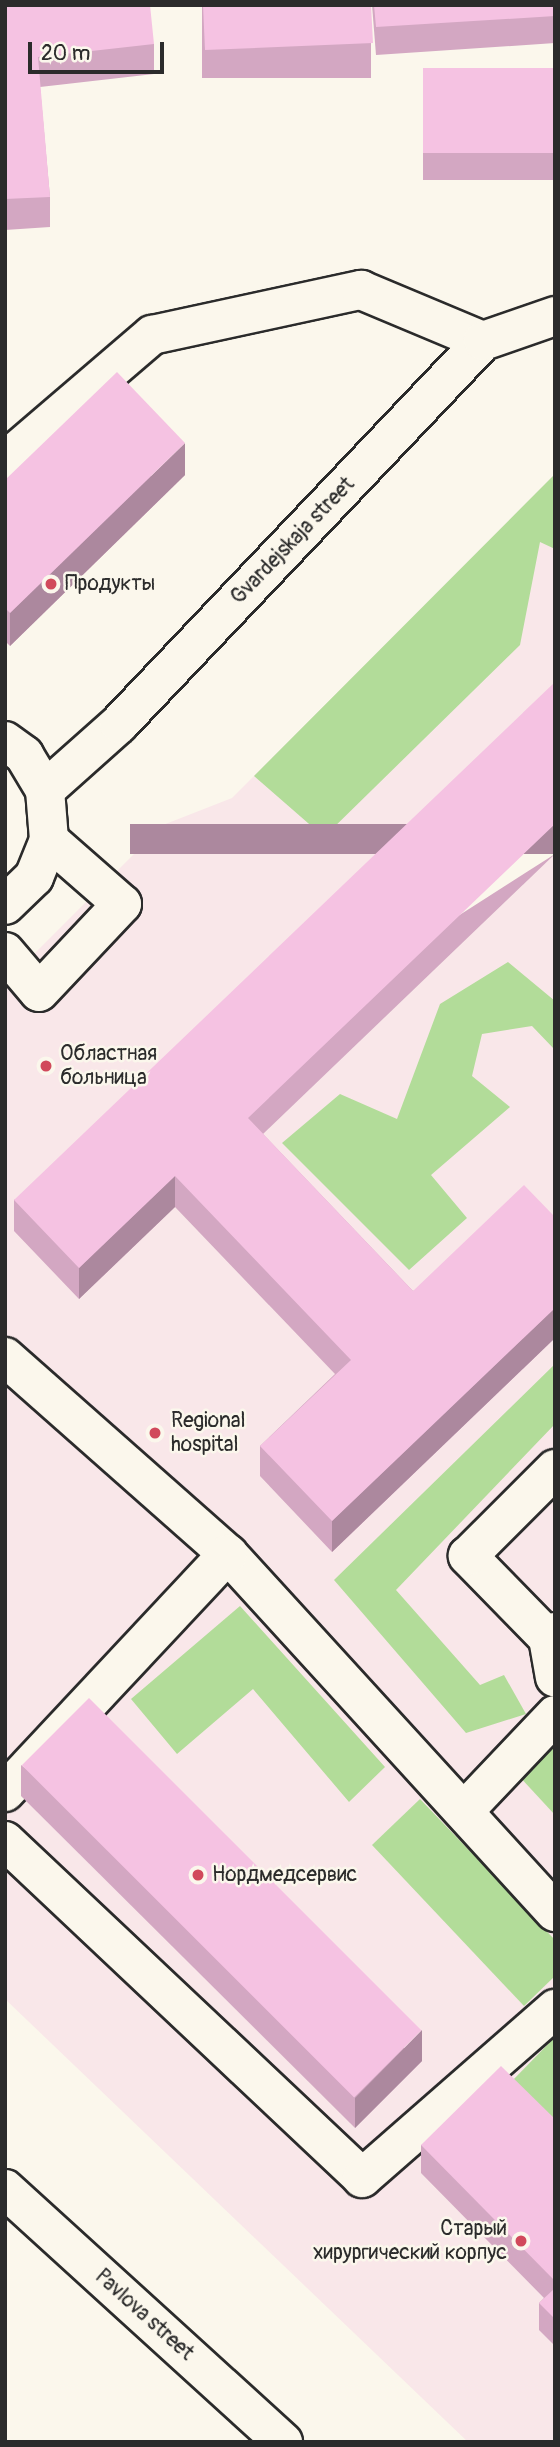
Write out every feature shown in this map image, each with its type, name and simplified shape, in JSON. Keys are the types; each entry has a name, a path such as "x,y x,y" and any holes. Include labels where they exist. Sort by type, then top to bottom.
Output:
{"street":[{"path":"5,461 152,335 361,290 483,341"},
{"name":"Gvardejskaja street","path":"45,790 119,724 483,341 555,316"},
{"path":"5,741 24,755 45,790 49,841 34,877 7,905"},
{"path":"5,952 39,992 122,904 49,841"},
{"path":"5,1357 228,1554 465,1810 555,1912"},
{"path":"555,1469 468,1556 552,1635 555,1677"},
{"path":"5,1792 228,1554"},
{"path":"465,1810 555,1715"},
{"path":"5,1841 362,2178 555,2009"},
{"name":"Pavlova street","path":"5,2189 284,2442"}],"shaded area":[{"name":"Regional hospital","path":"555,474 555,713 79,1299 175,1207 351,1390 555,1338 555,2308 540,2330 555,2346 555,2442 468,2442 5,1999 5,983 163,825 232,798","holes":["22,1796 422,2060 355,2128"]},
{"path":"555,854 555,1248 413,1322 248,1148"}],"green space":[{"path":"555,474 555,549 540,542 520,645 324,837 254,776"},
{"path":"508,962 555,1001 555,1050 532,1026 482,1034 472,1076 510,1107 431,1175 467,1218 409,1270 282,1143 340,1094 397,1119 440,1004"},
{"path":"555,1364 555,1424 396,1590 480,1685 504,1675 526,1714 466,1733 334,1580"},
{"path":"240,1606 385,1767 349,1802 253,1689 177,1754 131,1699"},
{"path":"555,1742 555,1815 518,1775"},
{"path":"420,1799 555,1940 555,1976 524,2006 372,1845"},
{"path":"555,2037 555,2120 512,2081"}],"building":[{"path":"5,5 150,5 154,44 38,57 50,197 5,199"},
{"path":"203,5 371,5 373,43 205,50"},
{"path":"374,5 555,5 555,16 376,27"},
{"path":"423,68 555,68 555,153 423,153"},
{"path":"117,372 185,443 10,613 5,608 5,480"},
{"path":"555,682 555,824 248,1118 413,1291 524,1185 555,1217 555,1308 332,1521 260,1446 351,1360 175,1176 79,1268 14,1200"},
{"path":"89,1698 421,2030 354,2098 22,1765"},
{"name":"Старый хирургический корпус","path":"501,2066 555,2119 555,2281 421,2145"},
{"path":"555,2288 555,2319 539,2303"}],"place":[{"name":"Продукты","path":"51,584"},
{"name":"Областная больница","path":"46,1066"},
{"name":"Regional hospital","path":"155,1433"},
{"name":"Нордмедсервис","path":"198,1875"},
{"name":"Старый хирургический корпус","path":"521,2241"}]}
